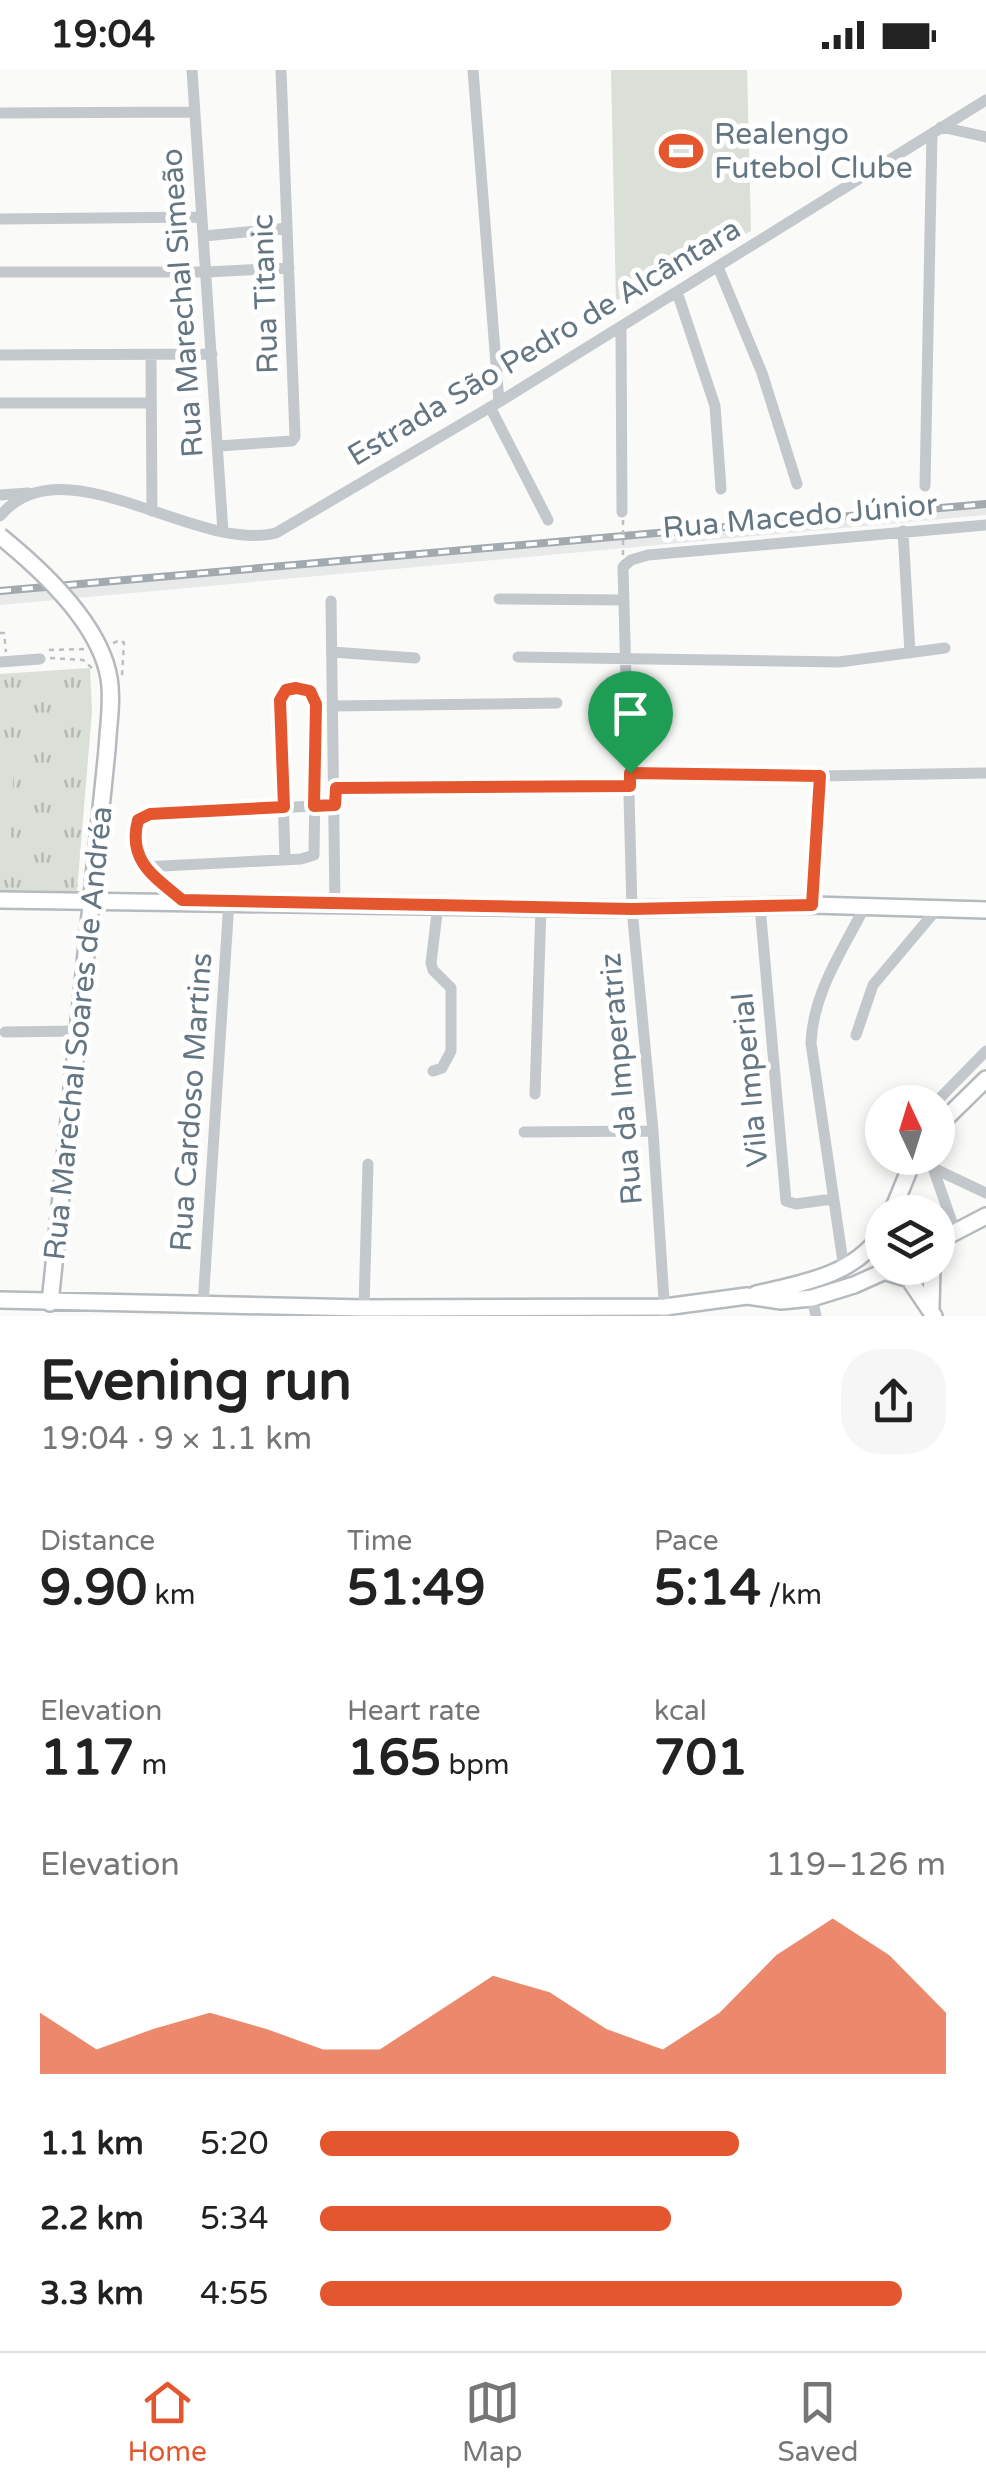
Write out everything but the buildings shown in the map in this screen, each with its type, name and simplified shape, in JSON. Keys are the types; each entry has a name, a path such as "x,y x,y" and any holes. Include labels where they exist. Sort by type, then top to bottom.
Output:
{"main road":[{"name":"Rua Marechal Soares de Andréa","path":"0,536 84,620 100,646 110,682 107,750 50,1310"},
{"path":"0,900 632,909 812,905 986,910"},
{"path":"955,1109 986,1079"},
{"path":"955,1231 986,1216"},
{"path":"0,1300 50,1310 666,1311 802,1284 850,1265 865,1250"},
{"path":"747,1296 782,1301 812,1298 865,1280"},
{"path":"913,1285 933,1314"},
{"path":"930,1285 933,1314"}],"street":[{"name":"Rua Marechal Simeão","path":"192,70 222,532"},
{"name":"Rua Titanic","path":"218,446 294,440 281,70"},
{"path":"473,70 494,404 548,520"},
{"name":"Estrada São Pedro de Alcântara","path":"0,495 88,492 244,538 276,533 718,268 986,100"},
{"path":"0,113 193,112"},
{"path":"925,486 936,130 986,137"},
{"path":"0,219 201,217"},
{"path":"204,236 287,228"},
{"path":"0,272 289,268"},
{"path":"718,268 762,373 796,484"},
{"path":"677,292 715,406 721,489"},
{"path":"621,326 623,516"},
{"path":"0,355 212,354"},
{"path":"150,355 152,511"},
{"path":"0,403 151,403"},
{"path":"0,516 10,505 37,492"},
{"name":"Rua Macedo Júnior","path":"623,564 648,556 986,525"},
{"path":"903,532 910,653"},
{"name":"Rua da Imperatriz","path":"623,564 632,909 666,1311"},
{"path":"499,599 623,600"},
{"path":"331,601 336,788 334,905"},
{"path":"518,657 838,662 945,648"},
{"path":"332,652 416,658"},
{"path":"0,662 40,658"},
{"path":"143,867 286,859 314,855 316,704 310,691 296,688 286,690 280,700 286,859"},
{"path":"334,706 557,703"},
{"path":"336,788 986,773"},
{"path":"812,905 820,776"},
{"path":"182,900 143,867 137,850 138,820 150,814 335,805"},
{"name":"Rua Cardoso Martins","path":"212,1309 228,901"},
{"path":"433,1071 442,1068 451,1050 450,983 433,970 431,963 438,905"},
{"name":"Vila Imperial","path":"760,906 786,1201 796,1204 832,1200"},
{"path":"850,1265 832,1200 811,1042 816,1002 865,906"},
{"path":"535,1094 540,907"},
{"path":"856,1035 874,985 929,909"},
{"path":"5,1032 77,1031"},
{"path":"953,1085 986,1051"},
{"path":"524,1132 653,1131"},
{"path":"364,1308 368,1164"},
{"path":"952,1175 986,1193"},
{"path":"812,1298 816,1316"}],"path":[{"path":"623,516 623,564"},
{"path":"0,633 4,633 6,652 14,652"},
{"path":"40,658 84,660 96,674"}],"shaded area":[{"path":"986,500 986,515 0,605 0,587"}],"green space":[{"name":"Realengo Futebol Clube","path":"611,70 747,70 751,231 616,301"},
{"path":"90,668 92,711 77,891 0,891 0,674"},
{"path":"0,752 14,753 10,860 0,860"}],"railway":[{"path":"0,591 986,504"}],"place":[{"name":"Realengo Futebol Clube","path":"681,151"}],"route":[{"path":"296,688 310,691 316,704 314,806 335,805 336,788 630,786 630,773 820,776 812,905 632,909 182,900 143,867 137,850 136,825 150,814 284,807 280,700 286,690 296,688"}]}
